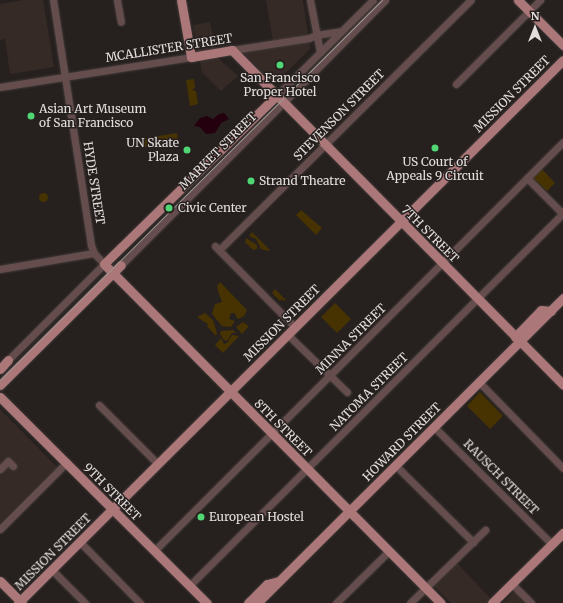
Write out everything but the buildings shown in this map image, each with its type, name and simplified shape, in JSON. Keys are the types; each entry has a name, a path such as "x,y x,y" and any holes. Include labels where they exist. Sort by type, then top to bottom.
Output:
{"main road":[{"path":"182,0 191,57"},
{"path":"518,0 563,45"},
{"name":"MCALLISTER STREET","path":"191,57 232,50"},
{"name":"7TH STREET","path":"232,50 278,101 293,122 310,131 563,385"},
{"name":"MISSION STREET","path":"20,602 563,60"},
{"name":"MARKET STREET","path":"0,385 108,269 278,101"},
{"name":"MARKET STREET","path":"108,269 121,265"},
{"name":"8TH STREET","path":"108,269 441,603"},
{"name":"HOWARD STREET","path":"257,603 479,382 517,339 562,300"},
{"name":"MARKET STREET","path":"0,368 4,360"},
{"name":"9TH STREET","path":"0,397 207,603"},
{"path":"492,603 562,535"},
{"path":"0,581 20,602"},
{"path":"248,603 267,584 279,581"}],"street":[{"name":"HYDE STREET","path":"53,0 94,253"},
{"path":"117,0 121,22"},
{"path":"310,0 320,52"},
{"name":"MARKET STREET","path":"278,101 320,52 372,0"},
{"name":"MARKET STREET","path":"121,265 278,101 385,0"},
{"name":"STEVENSON STREET","path":"223,246 471,0"},
{"path":"456,84 540,0"},
{"name":"MCALLISTER STREET","path":"232,50 309,38 316,35 342,31"},
{"name":"MCALLISTER STREET","path":"0,87 191,57"},
{"name":"MINNA STREET","path":"154,551 563,142"},
{"path":"527,178 563,214"},
{"name":"NATOMA STREET","path":"189,586 563,214"},
{"path":"215,246 295,327"},
{"path":"0,269 94,253 108,269"},
{"name":"MARKET STREET","path":"4,360 108,269"},
{"path":"288,334 347,392"},
{"path":"479,382 563,468"},
{"path":"99,405 158,464"},
{"name":"RAUSCH STREET","path":"434,427 552,544"},
{"path":"0,469 8,461 13,466"},
{"path":"0,529 66,463"},
{"path":"395,465 473,542"},
{"path":"410,603 485,530"},
{"path":"80,542 140,603"},
{"path":"336,603 389,551"},
{"path":"52,570 85,603"},
{"path":"512,584 531,603"}],"shaded area":[{"path":"23,0 43,0 54,67 10,74 5,39 0,40 0,4"},
{"path":"266,0 303,0 310,49 273,85 242,52 274,47"},
{"path":"210,22 218,58 238,76 221,91 202,72 193,25"},
{"path":"194,79 195,88 192,90 196,91 198,104 190,106 186,80"},
{"path":"224,113 229,119 221,123 215,133 206,134 200,127 194,126 200,118 207,116 213,119 219,114"},
{"path":"177,133 178,142 145,147 143,140 146,138"},
{"path":"542,169 555,183 547,191 533,178"},
{"path":"43,192 48,197 43,202 38,197"},
{"path":"301,210 322,228 316,235 296,215"},
{"path":"252,232 270,250 268,251 261,249 256,239 249,236"},
{"path":"246,238 257,245 257,249 253,250 245,242"},
{"path":"220,282 247,310 244,316 238,319 234,313 231,313 229,319 235,321 231,327 222,326 212,314 215,304 222,302 217,286"},
{"path":"275,289 286,300 284,301 282,299 280,301 272,293"},
{"path":"335,303 351,319 337,333 321,317"},
{"path":"205,313 213,320 217,333 216,336 207,326 208,324 197,317"},
{"path":"243,322 249,326 242,334 236,327"},
{"path":"233,330 236,333 232,333 227,341 224,340 220,334 221,331"},
{"path":"232,335 239,336 223,353 215,345 221,338 224,344 227,343"},
{"path":"480,392 503,416 490,429 467,406"},
{"path":"0,409 57,467 0,523"},
{"path":"455,561 495,603 451,603 432,584"},
{"path":"515,591 526,603 503,603"}],"tram line":[{"path":"0,380 382,0"}],"place":[{"name":"San Francisco Proper Hotel","path":"280,65"},
{"name":"Asian Art Museum of San Francisco","path":"31,116"},
{"name":"US Court of Appeals 9 Circuit","path":"435,148"},
{"name":"UN Skate Plaza","path":"187,150"},
{"name":"Strand Theatre","path":"251,181"},
{"name":"Civic Center","path":"169,208"},
{"name":"European Hostel","path":"201,517"}]}
